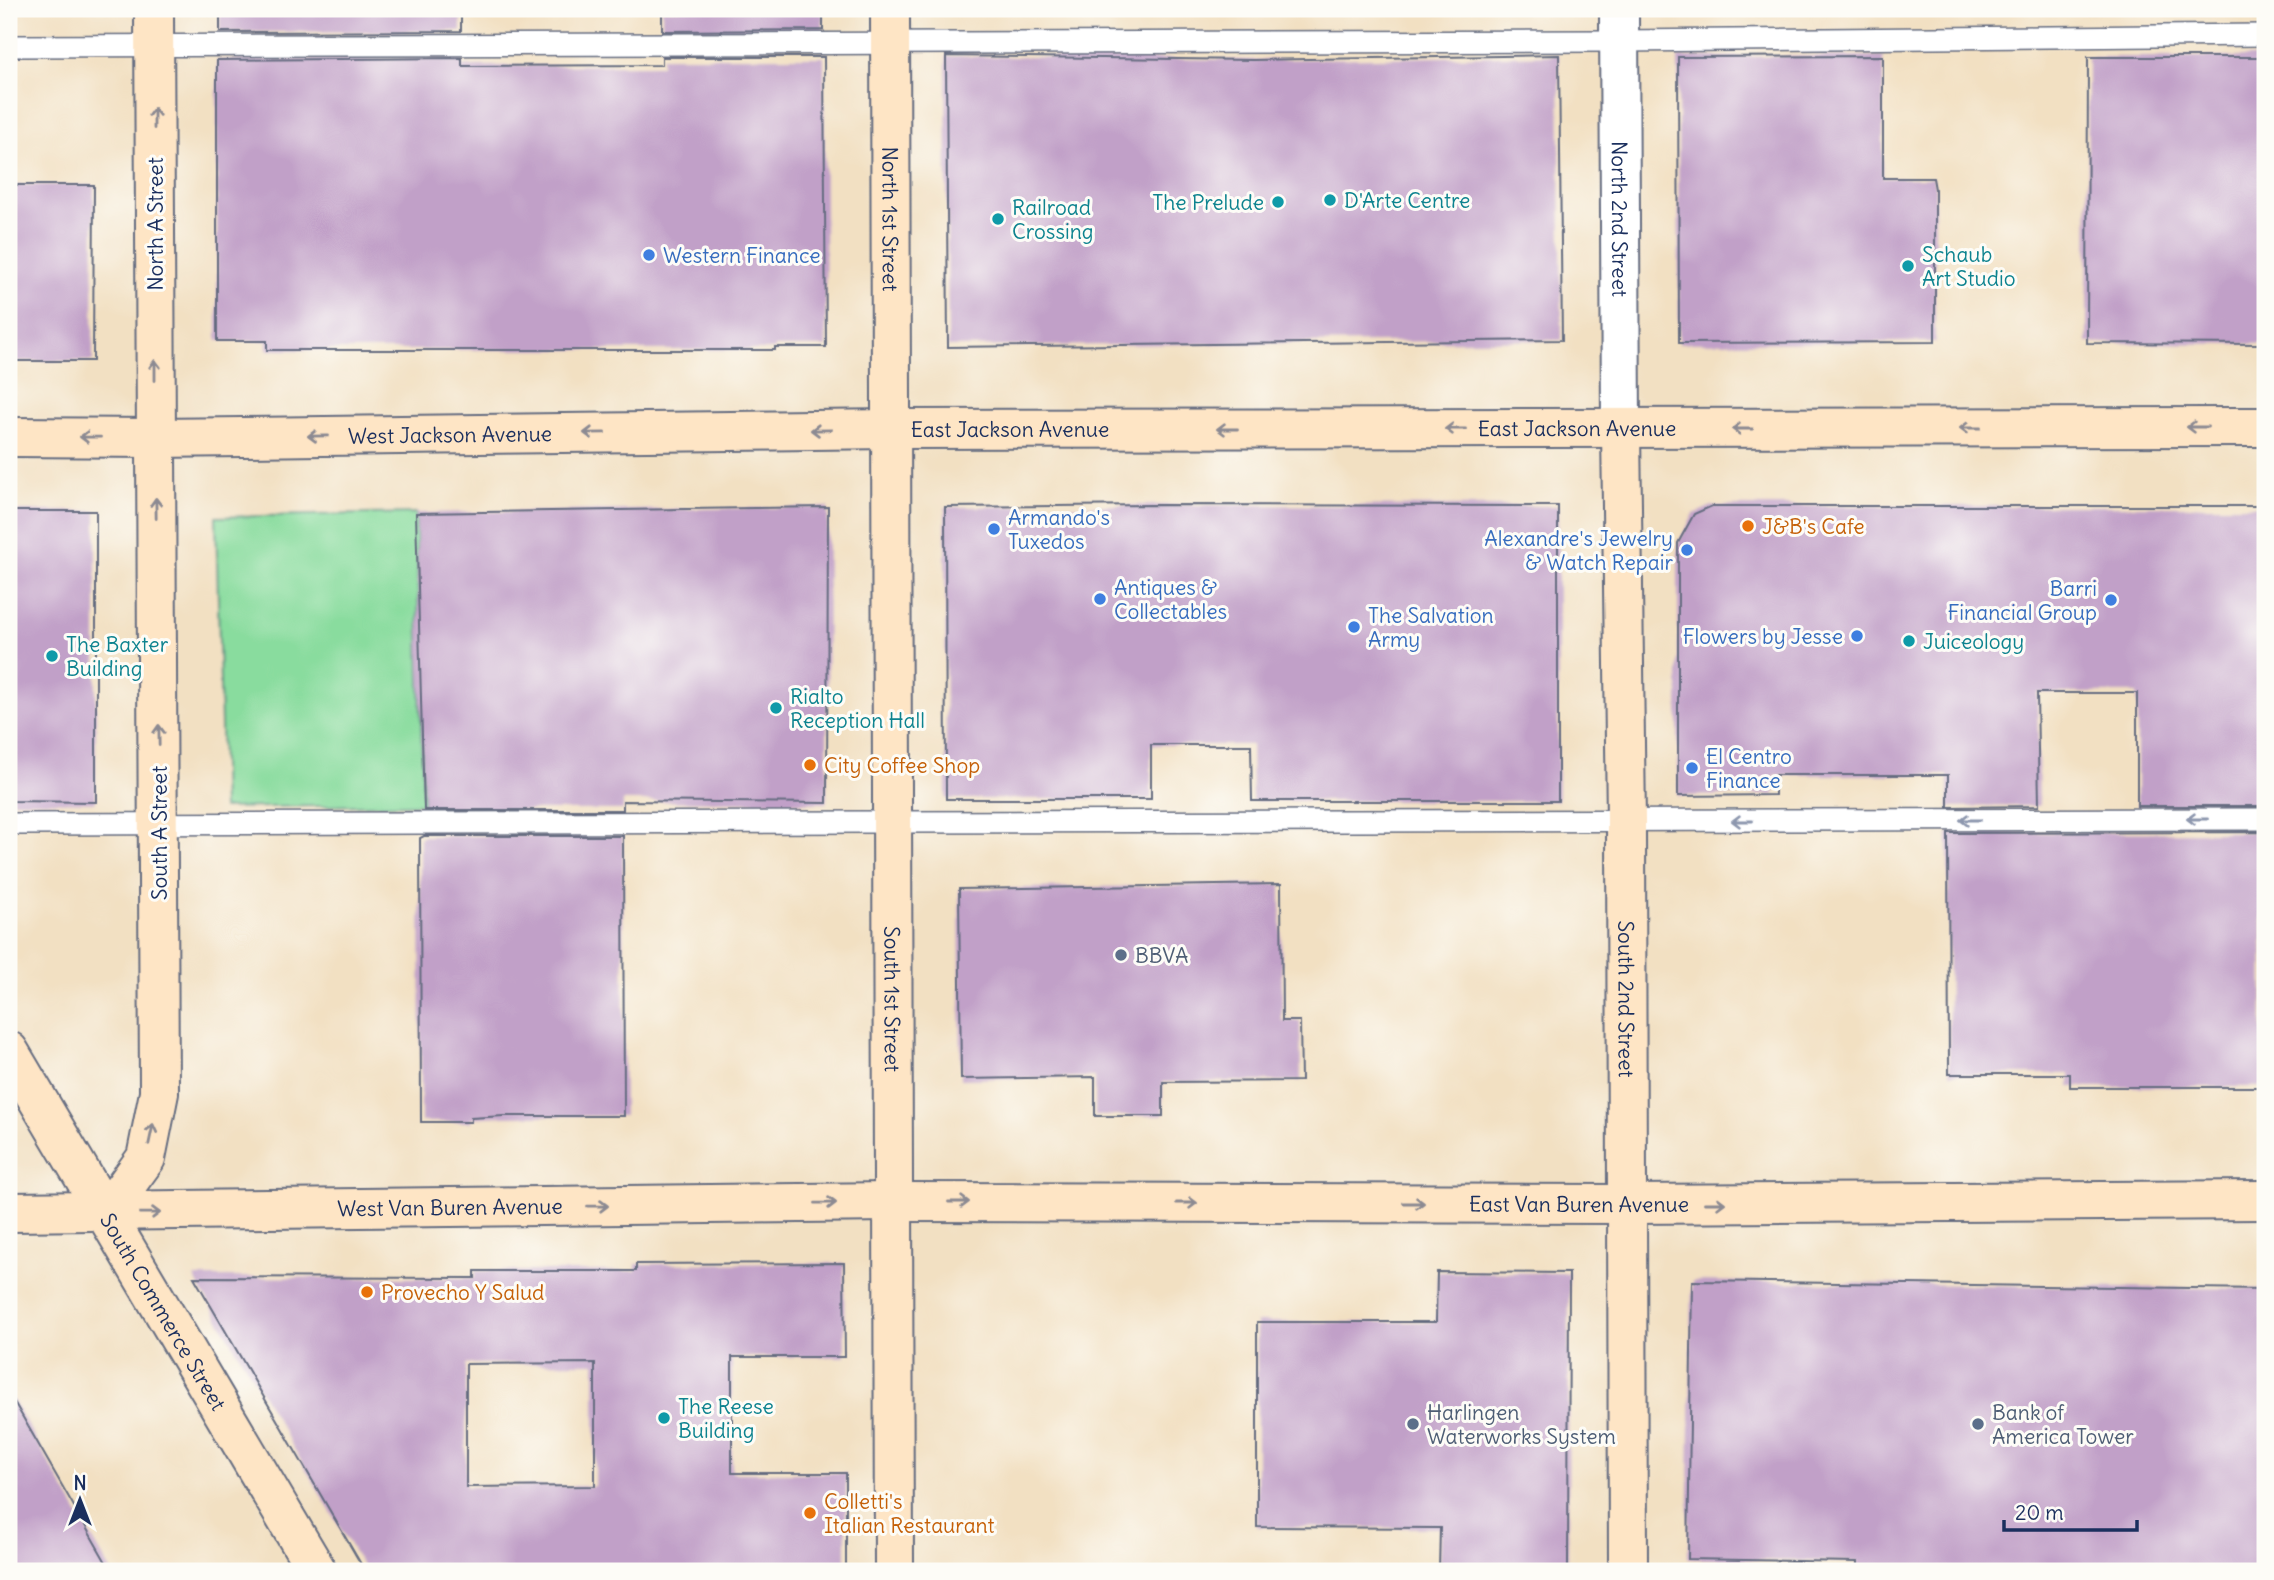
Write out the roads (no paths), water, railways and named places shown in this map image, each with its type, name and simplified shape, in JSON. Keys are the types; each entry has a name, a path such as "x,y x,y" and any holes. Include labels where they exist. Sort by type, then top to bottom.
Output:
{"street":[{"name":"North 2nd Street","path":"1619,25 1621,429"},
{"name":"North 1st Street","path":"890,26 890,429"},
{"name":"North A Street","path":"154,27 155,438"},
{"name":"East Jackson Avenue","path":"890,429 2265,427"},
{"name":"West Jackson Avenue","path":"9,437 155,438 890,429"},
{"name":"South 1st Street","path":"890,429 894,1571"},
{"name":"South 2nd Street","path":"1621,429 1626,821 1628,1571"},
{"name":"South A Street","path":"106,1213 146,1158 159,1093 160,824 155,438"},
{"name":"South Commerce Street","path":"9,1051 317,1571"},
{"name":"East Van Buren Avenue","path":"891,1202 1628,1204 2265,1200"},
{"name":"West Van Buren Avenue","path":"9,1212 891,1202"}],"lane":[{"path":"9,46 154,27 1619,25 2265,35"},
{"path":"9,824 2265,819"}],"place":[{"name":"D'Arte Centre","path":"1330,200"},
{"name":"The Prelude","path":"1278,202"},
{"name":"Railroad Crossing","path":"998,219"},
{"name":"Western Finance","path":"649,255"},
{"name":"Schaub Art Studio","path":"1908,266"},
{"name":"J&B's Cafe","path":"1748,526"},
{"name":"Armando's Tuxedos","path":"994,529"},
{"name":"Alexandre's Jewelry & Watch Repair","path":"1687,550"},
{"name":"Antiques & Collectables","path":"1100,599"},
{"name":"Barri Financial Group","path":"2111,600"},
{"name":"The Salvation Army","path":"1354,627"},
{"name":"Flowers by Jesse","path":"1857,636"},
{"name":"Juiceology","path":"1909,641"},
{"name":"The Baxter Building","path":"52,656"},
{"name":"Rialto Reception Hall","path":"776,708"},
{"name":"City Coffee Shop","path":"810,765"},
{"name":"El Centro Finance","path":"1692,768"},
{"name":"BBVA","path":"1121,955"},
{"name":"Provecho Y Salud","path":"367,1292"},
{"name":"The Reese Building","path":"664,1418"},
{"name":"Harlingen Waterworks System","path":"1413,1424"},
{"name":"Bank of America Tower","path":"1978,1424"},
{"name":"Colletti's Italian Restaurant","path":"810,1513"}]}
